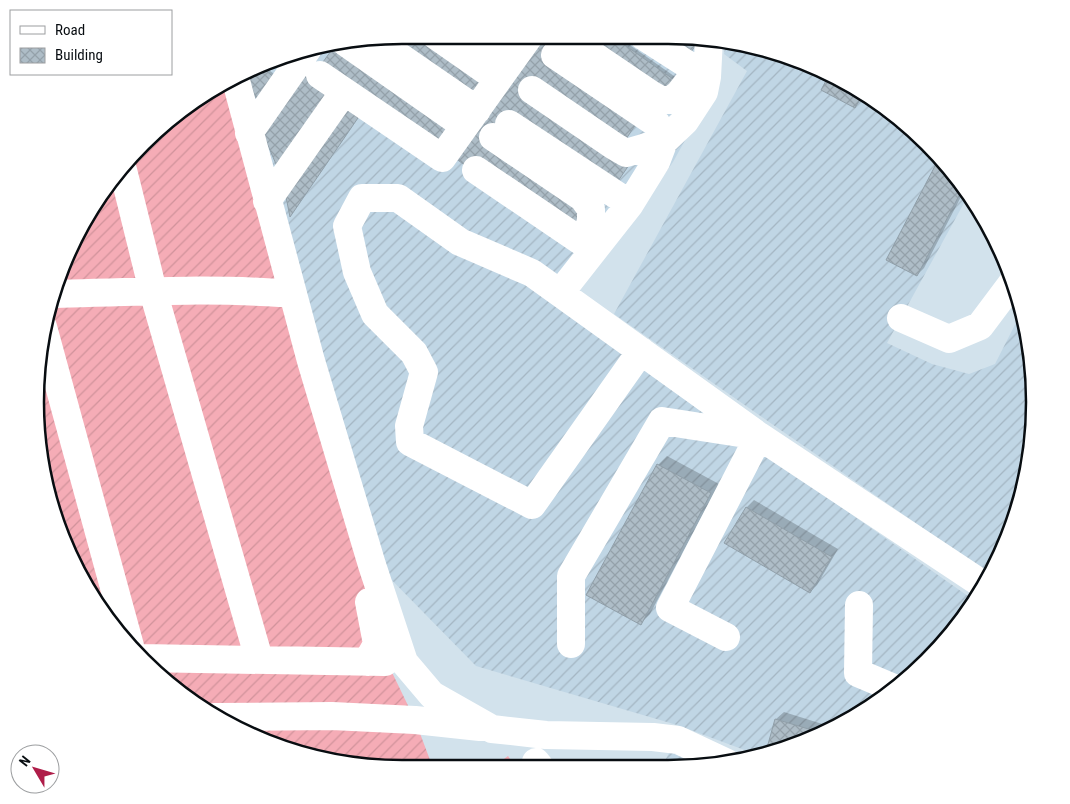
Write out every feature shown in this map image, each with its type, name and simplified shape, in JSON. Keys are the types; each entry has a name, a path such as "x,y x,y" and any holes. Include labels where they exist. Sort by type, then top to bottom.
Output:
{"street":[{"path":"452,44 499,68"},
{"path":"478,44 499,68"},
{"path":"320,75 442,158 464,114 499,68 522,44"},
{"path":"655,44 702,74"},
{"path":"381,45 464,114"},
{"path":"560,46 661,100 672,100 702,74"},
{"path":"560,46 657,124 664,141 656,162 630,204 589,246 560,293"},
{"path":"532,90 614,146 626,152 640,150 664,141 685,121 704,92 702,74 708,46"},
{"path":"354,47 464,114"},
{"path":"250,133 300,59"},
{"path":"237,85 316,380 372,565 404,662 432,695 492,729"},
{"path":"226,90 280,292 289,308 371,608 377,644 367,662"},
{"path":"267,201 336,103"},
{"path":"589,246 591,208 583,198 501,130 630,204"},
{"path":"476,170 589,246"},
{"path":"125,176 153,292 259,660"},
{"path":"642,352 532,505 410,442 409,426 424,372 414,353 375,314 357,272 347,226 362,198 398,198 460,242 532,273 759,436 978,581"},
{"path":"901,318 949,339 980,326 1008,289"},
{"path":"61,294 280,292"},
{"path":"48,347 125,629"},
{"path":"571,644 571,576 662,421 759,436"},
{"path":"726,637 670,608 759,436"},
{"path":"859,605 858,673 887,685"},
{"path":"152,658 404,662"},
{"path":"233,717 351,717 415,720 546,735 653,737 678,740 714,757"}],"shaded area":[{"path":"668,44 715,47 717,83 673,162 595,270 564,308 969,597 966,601 921,655 867,700 805,733 747,751 677,725 476,666 375,563 244,81 265,71 309,56 355,47 379,45"},
{"path":"725,49 761,56 783,63 826,81 867,104 921,149 965,201 887,343 932,364 969,374 995,364 1017,321 1025,379 1026,402 1023,449 1014,495 1007,517 999,539 984,570 614,314 747,71 724,54"},
{"path":"674,744 701,758 691,759 665,760"}],"green space":[{"path":"231,88 387,662 415,720 430,760 355,757 309,748 265,733 203,700 149,655 104,601 71,539 56,495 47,449 44,402 45,379 47,355 56,309 71,265 104,203 133,166 184,118 203,104"},
{"path":"508,756 511,760 503,760"}],"building":[{"path":"432,44 489,83 460,44 514,44 442,171 310,80 331,51 379,45"},
{"path":"532,44 623,44 690,91 636,124 626,139 640,149 616,184 511,109 497,128 603,203 575,243 452,156"},
{"path":"673,44 695,45 689,55"},
{"path":"291,62 287,70 281,65"},
{"path":"266,71 276,79 258,103 248,79"},
{"path":"299,73 333,96 279,171 260,127"},
{"path":"826,81 860,100 855,108 821,90"},
{"path":"345,104 360,115 290,217 285,192"},
{"path":"936,165 960,194 917,276 886,260"},
{"path":"657,464 711,493 641,625 586,595"},
{"path":"746,507 832,557 810,593 724,543"},
{"path":"775,719 812,730 805,733 768,746"}]}
